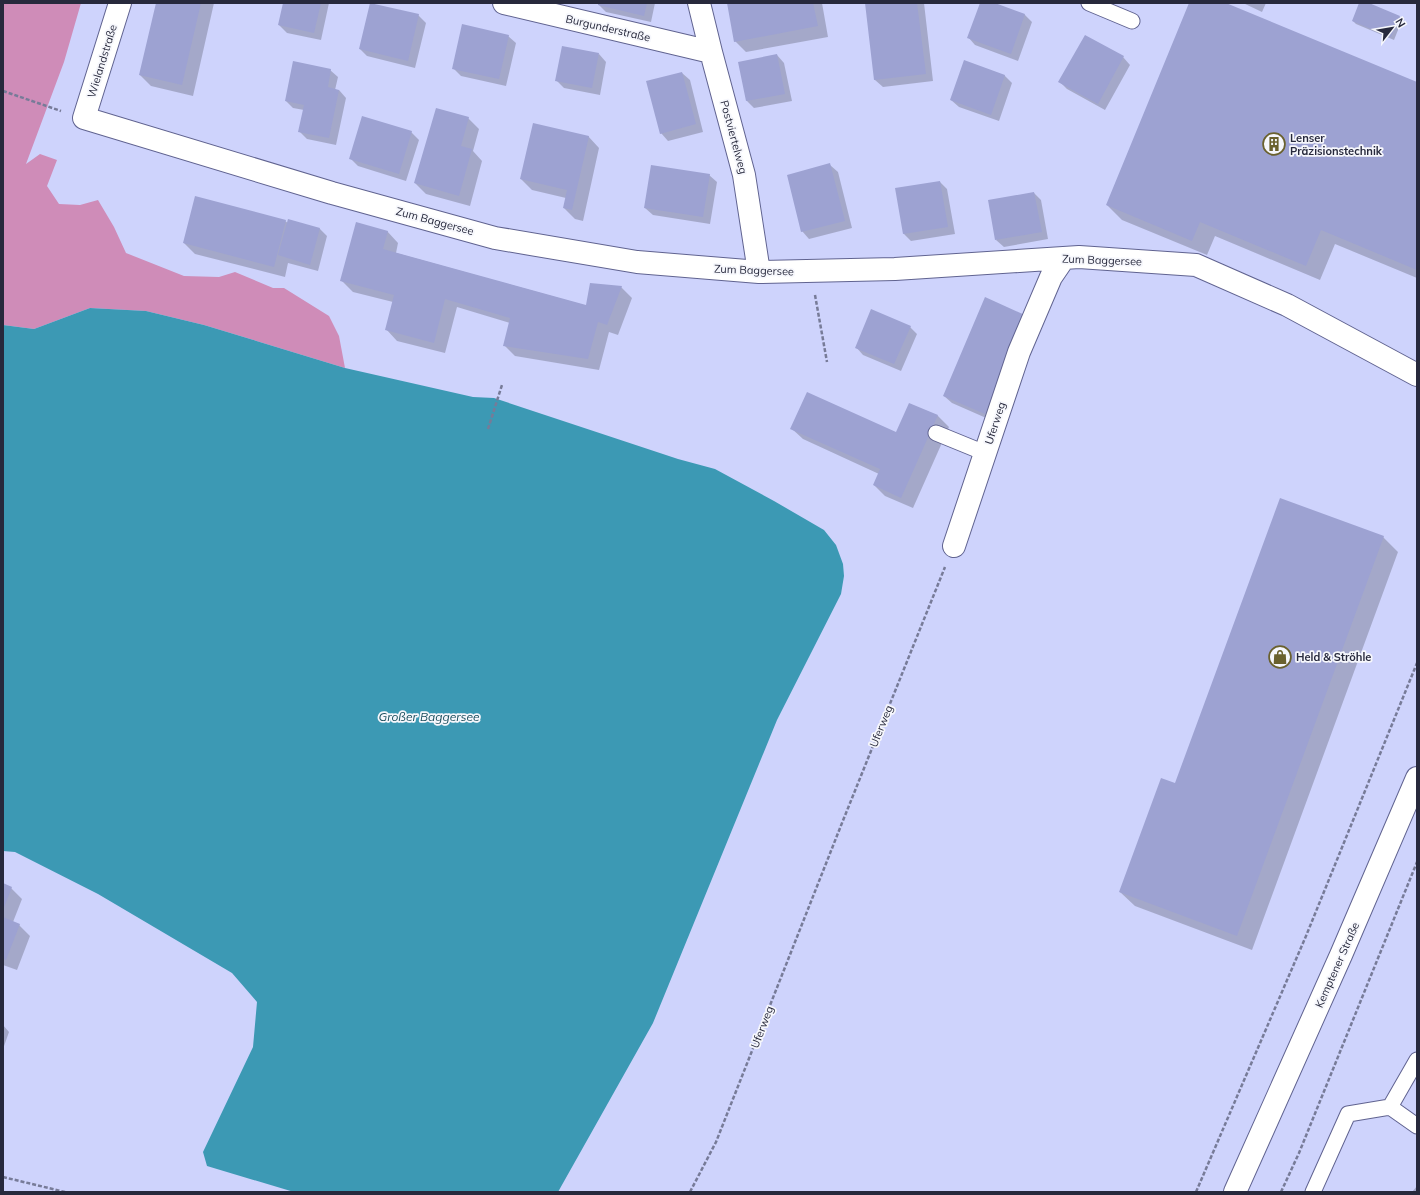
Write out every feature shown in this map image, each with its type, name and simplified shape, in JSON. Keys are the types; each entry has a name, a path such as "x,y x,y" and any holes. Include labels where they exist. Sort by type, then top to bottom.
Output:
{"street":[{"name":"Wielandstraße","path":"84,118 120,3"},
{"name":"Burgunderstraße","path":"504,3 711,52"},
{"name":"Postviertelweg","path":"699,3 744,176 759,272"},
{"name":"Zum Baggersee","path":"84,118 332,193 495,238 637,262 759,272 895,268 1079,257 1196,265 1287,304 1417,375"},
{"name":"Uferweg","path":"954,546 1019,352 1051,277 1064,258"},
{"name":"Kemptener Straße","path":"1235,1192 1341,955 1417,778"}],"lane":[{"path":"1089,3 1132,21"},
{"path":"936,433 985,453"},
{"path":"1390,1107 1417,1060"},
{"path":"1313,1192 1348,1114 1390,1107 1417,1126"}],"path":[{"path":"3,91 84,118"},
{"path":"810,271 827,362"},
{"path":"488,429 502,384"},
{"name":"Uferweg","path":"690,1192 716,1142 842,823 954,546"},
{"path":"1196,1192 1306,936 1417,663"},
{"path":"1281,1192 1299,1153 1417,862"},
{"path":"3,1177 65,1192"}],"shaded area":[{"path":"3,3 81,3 64,62 26,164 40,154 57,160 47,186 59,204 80,205 98,200 114,227 126,253 184,276 219,277 235,272 273,288 284,288 329,316 339,336 345,368 204,325 146,311 90,308 34,329 3,325"}],"water":[{"name":"Großer Baggersee","path":"90,308 146,311 204,325 345,368 473,397 494,398 678,459 715,469 824,530 836,545 843,564 844,576 841,594 777,720 653,1023 558,1192 294,1192 207,1166 203,1152 253,1047 257,1002 232,973 98,894 15,852 3,851 3,325 34,329"}],"building":[{"path":"156,3 201,3 182,85 139,75"},
{"path":"283,3 321,3 314,33 278,25"},
{"path":"370,3 419,14 408,61 359,49"},
{"path":"598,3 647,3 644,16 598,5"},
{"path":"727,3 813,3 818,26 734,42"},
{"path":"865,3 917,3 926,74 874,80"},
{"path":"980,3 995,3 1025,14 1011,54 967,38"},
{"name":"Lenser Präzisionstechnik","path":"1189,3 1226,3 1417,82 1417,270 1321,230 1306,266 1200,222 1192,241 1106,205"},
{"path":"1359,3 1369,3 1400,16 1391,37 1352,21"},
{"path":"462,24 509,35 499,79 452,69"},
{"path":"1085,35 1124,56 1098,104 1058,82"},
{"path":"562,46 599,53 592,88 555,81"},
{"path":"777,54 785,94 746,101 738,62"},
{"path":"964,60 1005,75 991,115 950,100"},
{"path":"293,61 331,69 328,87 339,90 329,138 298,132 304,105 285,101"},
{"path":"682,72 696,124 660,134 646,81"},
{"path":"436,108 469,117 461,146 472,149 459,196 414,183"},
{"path":"362,116 412,131 399,174 349,159"},
{"path":"533,123 589,136 572,210 563,208 567,190 520,179"},
{"path":"830,163 845,221 801,232 787,175"},
{"path":"651,165 710,174 703,217 644,208"},
{"path":"940,181 948,227 903,234 895,188"},
{"path":"1034,192 1042,232 995,240 988,200"},
{"path":"195,196 286,220 274,267 183,243"},
{"path":"288,219 320,228 310,265 278,255"},
{"path":"356,222 388,231 383,249 586,305 590,283 622,286 607,325 598,322 588,359 503,346 510,318 445,299 434,343 385,330 394,295 340,281"},
{"path":"985,297 1027,316 985,414 943,396"},
{"path":"871,309 911,326 894,364 855,348"},
{"path":"807,392 896,432 909,403 938,415 901,498 873,485 880,469 790,429"},
{"name":"Held & Ströhle","path":"1280,498 1384,536 1237,936 1119,892 1161,778 1175,783"},
{"path":"3,883 12,887 3,910"},
{"path":"3,917 20,924 6,960 3,959"}],"place":[{"name":"Lenser Präzisionstechnik","path":"1274,144"},
{"name":"Held & Ströhle","path":"1280,657"}]}
